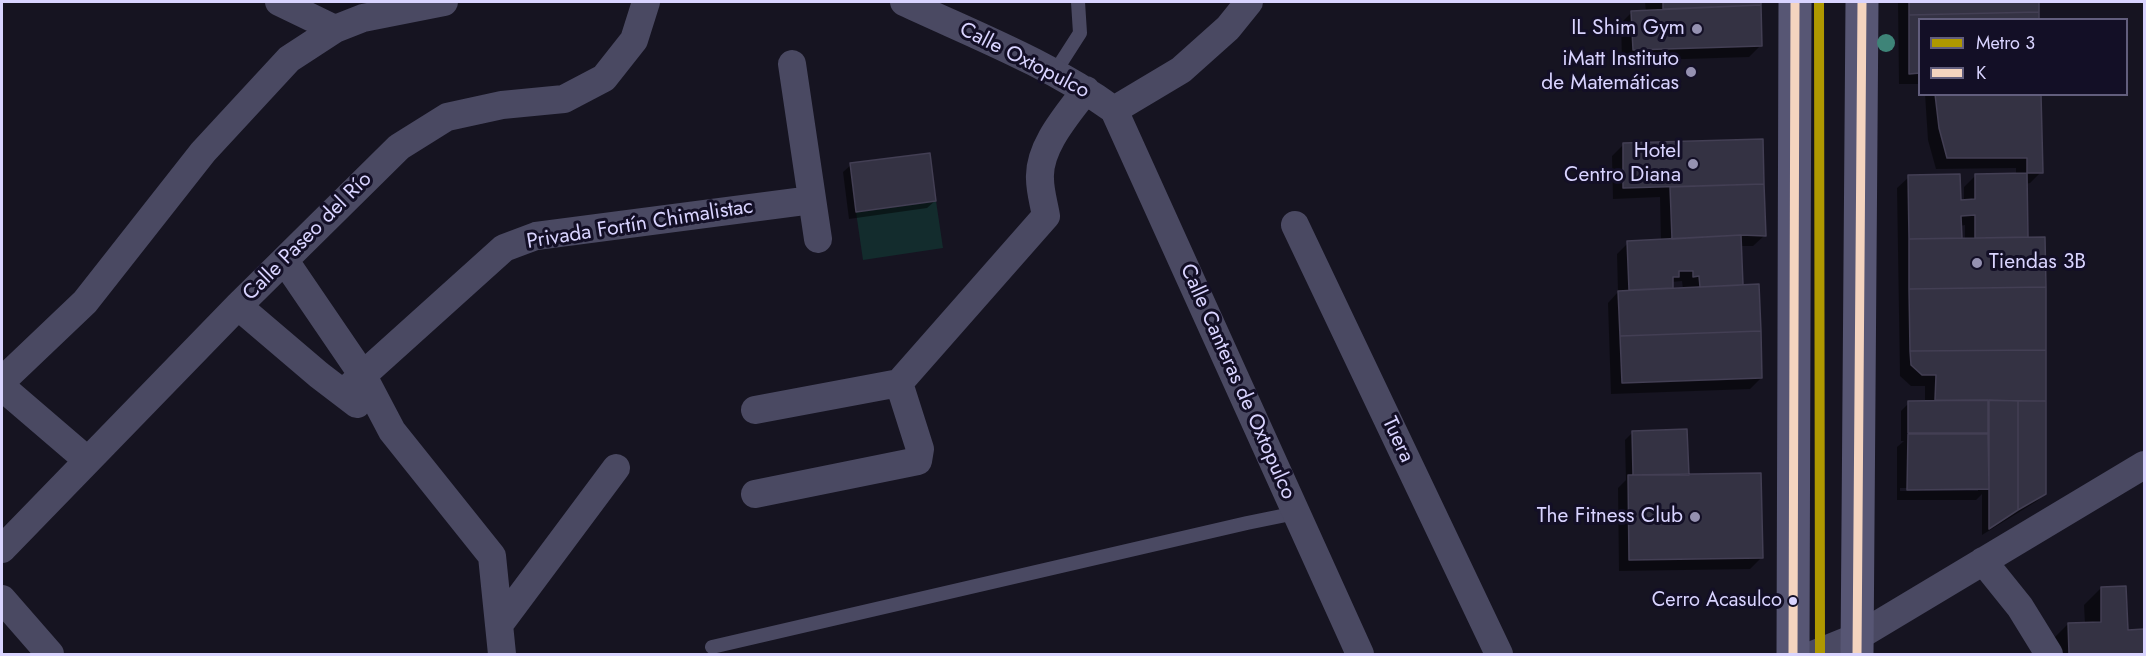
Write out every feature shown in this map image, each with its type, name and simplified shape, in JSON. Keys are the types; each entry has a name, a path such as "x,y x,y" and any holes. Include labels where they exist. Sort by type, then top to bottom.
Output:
{"main road":[{"path":"1792,654 1795,2"},
{"path":"1857,646 1862,2"}],"street":[{"path":"279,2 335,29"},
{"path":"2,381 85,302 203,152 289,59 335,29 363,18 444,2"},
{"name":"Calle Paseo del Río","path":"2,549 238,306 399,147 447,117 502,105 564,99 604,78 634,40 645,2"},
{"name":"Calle Oxtopulco","path":"904,2 1055,72 1114,110 1182,70 1228,28 1249,2"},
{"path":"792,64 818,239"},
{"path":"755,410 899,383 1046,216 1040,167 1053,135 1086,90"},
{"name":"Calle Canteras de Oxtopulco","path":"1114,110 1360,654"},
{"name":"Privada Fortín Chimalistac","path":"352,384 504,248 536,236 813,200"},
{"name":"Tuera","path":"1295,225 1499,654"},
{"path":"285,261 352,384 492,556 502,654"},
{"path":"238,306 352,384"},
{"path":"755,494 918,461 920,448 899,383"},
{"path":"2,387 87,460"},
{"path":"1815,654 1857,646 1983,561 2145,465"},
{"path":"500,625 616,468"},
{"path":"1983,561 2020,607 2049,654"},
{"path":"2,600 50,654"}],"lane":[{"path":"1055,72 1080,33 1078,2"},
{"path":"712,647 1296,513"}],"green space":[{"path":"936,201 943,248 863,260 856,212"}],"building":[{"path":"1663,2 1761,2 1761,5 1663,9"},
{"path":"1909,2 2039,2 2039,12 1909,15"},
{"name":"IL Shim Gym","path":"1761,5 1762,46 1633,50 1631,11"},
{"path":"2039,12 2039,18 1918,18 1918,73 1909,74 1909,15"},
{"path":"1935,96 2041,96 2043,173 2027,173 2027,158 1947,158 1939,128"},
{"name":"Hotel Centro Diana","path":"1763,139 1764,184 1623,188 1623,143"},
{"path":"930,153 936,201 856,212 850,163"},
{"path":"2027,173 2028,237 1975,238 1975,215 1961,216 1962,238 1909,239 1908,175 1960,174 1961,200 1975,199 1975,174"},
{"path":"1764,184 1766,236 1672,239 1670,187"},
{"path":"1741,235 1743,285 1700,287 1699,276 1693,277 1693,271 1679,271 1679,277 1673,277 1673,288 1629,290 1627,241"},
{"name":"Tiendas 3B","path":"2045,237 2046,287 1909,289 1909,239"},
{"path":"1759,284 1761,331 1620,336 1618,291"},
{"path":"2046,287 2046,350 1910,351 1909,289"},
{"path":"1761,331 1762,378 1622,383 1620,336"},
{"path":"2046,350 2046,401 1935,400 1936,375 1922,375 1911,365 1910,351"},
{"path":"1988,400 1988,433 1908,433 1908,401"},
{"path":"1989,400 2018,401 2018,510 1989,529"},
{"path":"2018,401 2046,401 2046,494 2018,510"},
{"path":"1687,429 1689,475 1633,475 1632,431"},
{"path":"1908,434 1988,434 1989,489 1907,490"},
{"name":"The Fitness Club","path":"1761,473 1763,558 1629,560 1628,475"},
{"path":"2126,586 2128,630 2144,629 2144,654 2069,654 2068,623 2101,622 2101,587"}],"metro line":[{"name":"3","path":"1819,2 1820,654"}],"transit line":[{"name":"K","path":"1793,654 1795,2"},
{"name":"K","path":"1857,654 1862,2"}],"place":[{"name":"IL Shim Gym","path":"1697,29"},
{"name":"iMatt Instituto de Matemáticas","path":"1691,72"},
{"name":"Hotel Centro Diana","path":"1693,164"},
{"name":"Tiendas 3B","path":"1977,263"},
{"name":"The Fitness Club","path":"1695,517"},
{"name":"Cerro Acasulco","path":"1793,601"}]}
